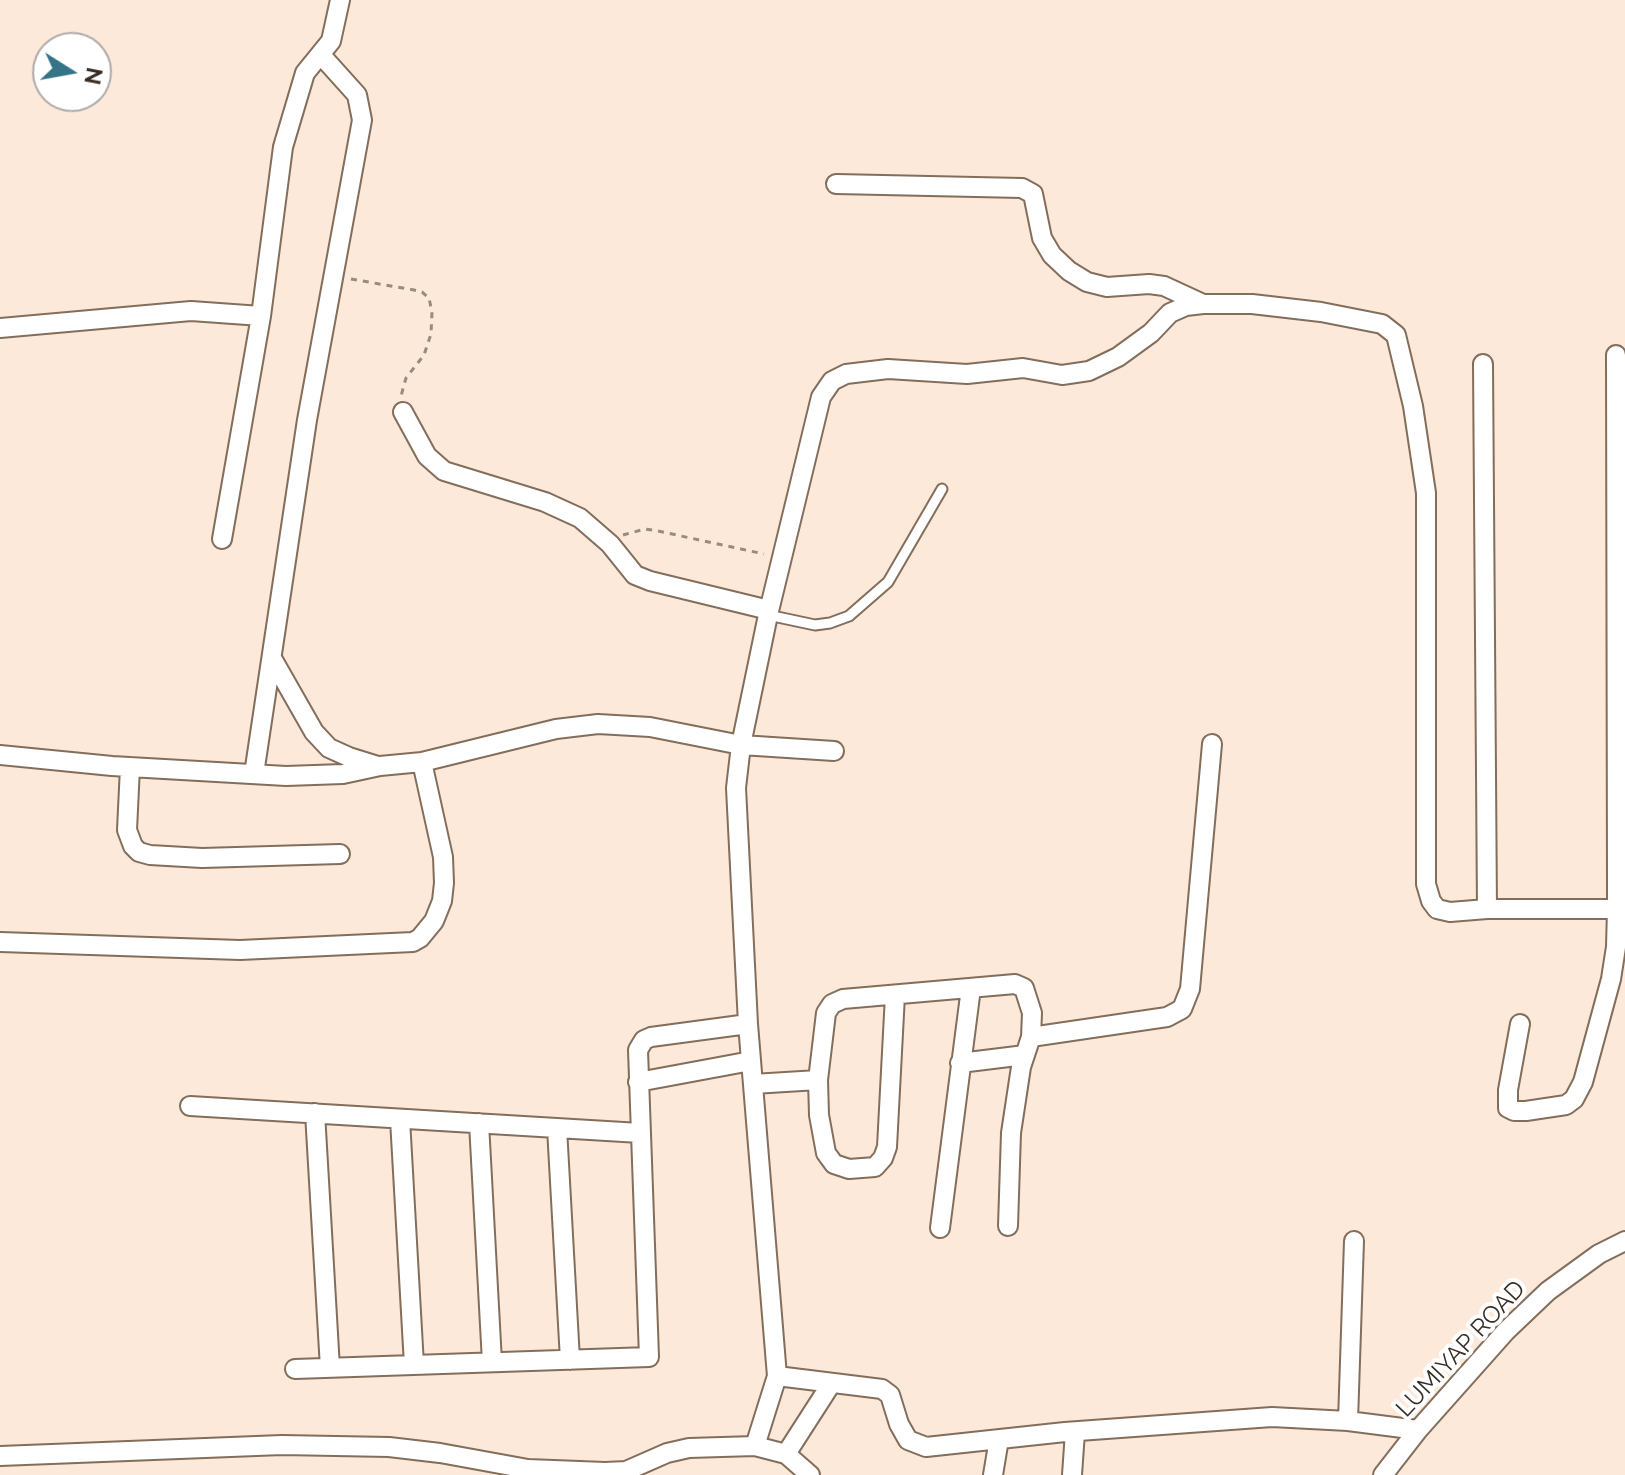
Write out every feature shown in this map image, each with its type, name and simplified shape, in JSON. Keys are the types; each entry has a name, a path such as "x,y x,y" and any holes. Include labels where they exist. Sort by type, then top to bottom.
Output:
{"street":[{"path":"222,539 261,316 283,147 305,73 331,41 340,0"},
{"path":"254,774 273,660 282,577 332,276 362,120 357,95 321,55"},
{"path":"836,184 1022,188 1033,194 1036,201 1042,238 1052,255 1069,271 1087,282 1107,287 1164,286 1203,304"},
{"path":"755,1446 777,1376 748,1024 736,788 741,745 781,557 821,397 832,381 846,374 888,369 967,374 1023,368 1062,375 1089,371 1118,357 1151,333 1170,313 1186,306 1203,304 1252,304 1321,312 1382,324 1396,335 1413,406 1426,493 1426,884 1431,901 1437,909 1450,912 1621,909"},
{"path":"0,328 191,311 261,316"},
{"path":"1520,1024 1508,1090 1508,1108 1526,1111 1566,1105 1574,1099 1583,1082 1611,979 1621,909 1616,355"},
{"path":"1483,364 1487,909"},
{"path":"403,412 422,448 444,471 545,502 580,518 610,544 635,575 768,613"},
{"path":"273,660 314,732 329,748 380,766"},
{"path":"0,755 130,767 286,776 343,774 422,762 556,729 598,724 650,727 741,745 834,751"},
{"path":"960,1063 1167,1017 1182,1009 1190,989 1212,744"},
{"path":"0,942 240,950 413,942 434,921 442,901 444,883 443,857 422,762"},
{"path":"130,767 127,830 139,852 202,858 340,854"},
{"path":"895,995 887,1147 883,1158 875,1167 849,1169 834,1164 826,1153 819,1115 818,1080 826,1013 832,1004 843,999 1003,984 1024,988 1032,1013 1011,1133 1008,1226"},
{"path":"940,1228 971,988"},
{"path":"295,1369 649,1357 638,1050 644,1040 748,1024"},
{"path":"638,1082 751,1061"},
{"path":"753,1084 818,1080"},
{"path":"190,1106 640,1133"},
{"path":"315,1113 330,1368"},
{"path":"400,1119 414,1365"},
{"path":"479,1123 492,1362"},
{"path":"557,1128 570,1360"},
{"path":"1348,1421 1354,1241"},
{"name":"LUMIYAP ROAD","path":"1383,1475 1418,1430 1506,1331 1548,1291 1599,1254 1625,1241"},
{"path":"777,1376 870,1386 890,1395 899,1424 908,1440 916,1445 944,1447 1075,1432 1272,1417 1348,1421 1418,1430"},
{"path":"786,1454 831,1384"},
{"path":"1072,1475 1075,1432"},
{"path":"993,1475 999,1439"},
{"path":"0,1456 282,1445 389,1447 528,1469 605,1472 626,1471 667,1453 689,1448 755,1446 786,1454 810,1475"}],"lane":[{"path":"768,613 815,625 849,616 888,582 942,489"}],"path":[{"path":"332,276 414,290 429,298 431,334 424,355 406,378 401,390 403,412"},
{"path":"610,544 623,534 645,529 781,557"}]}
